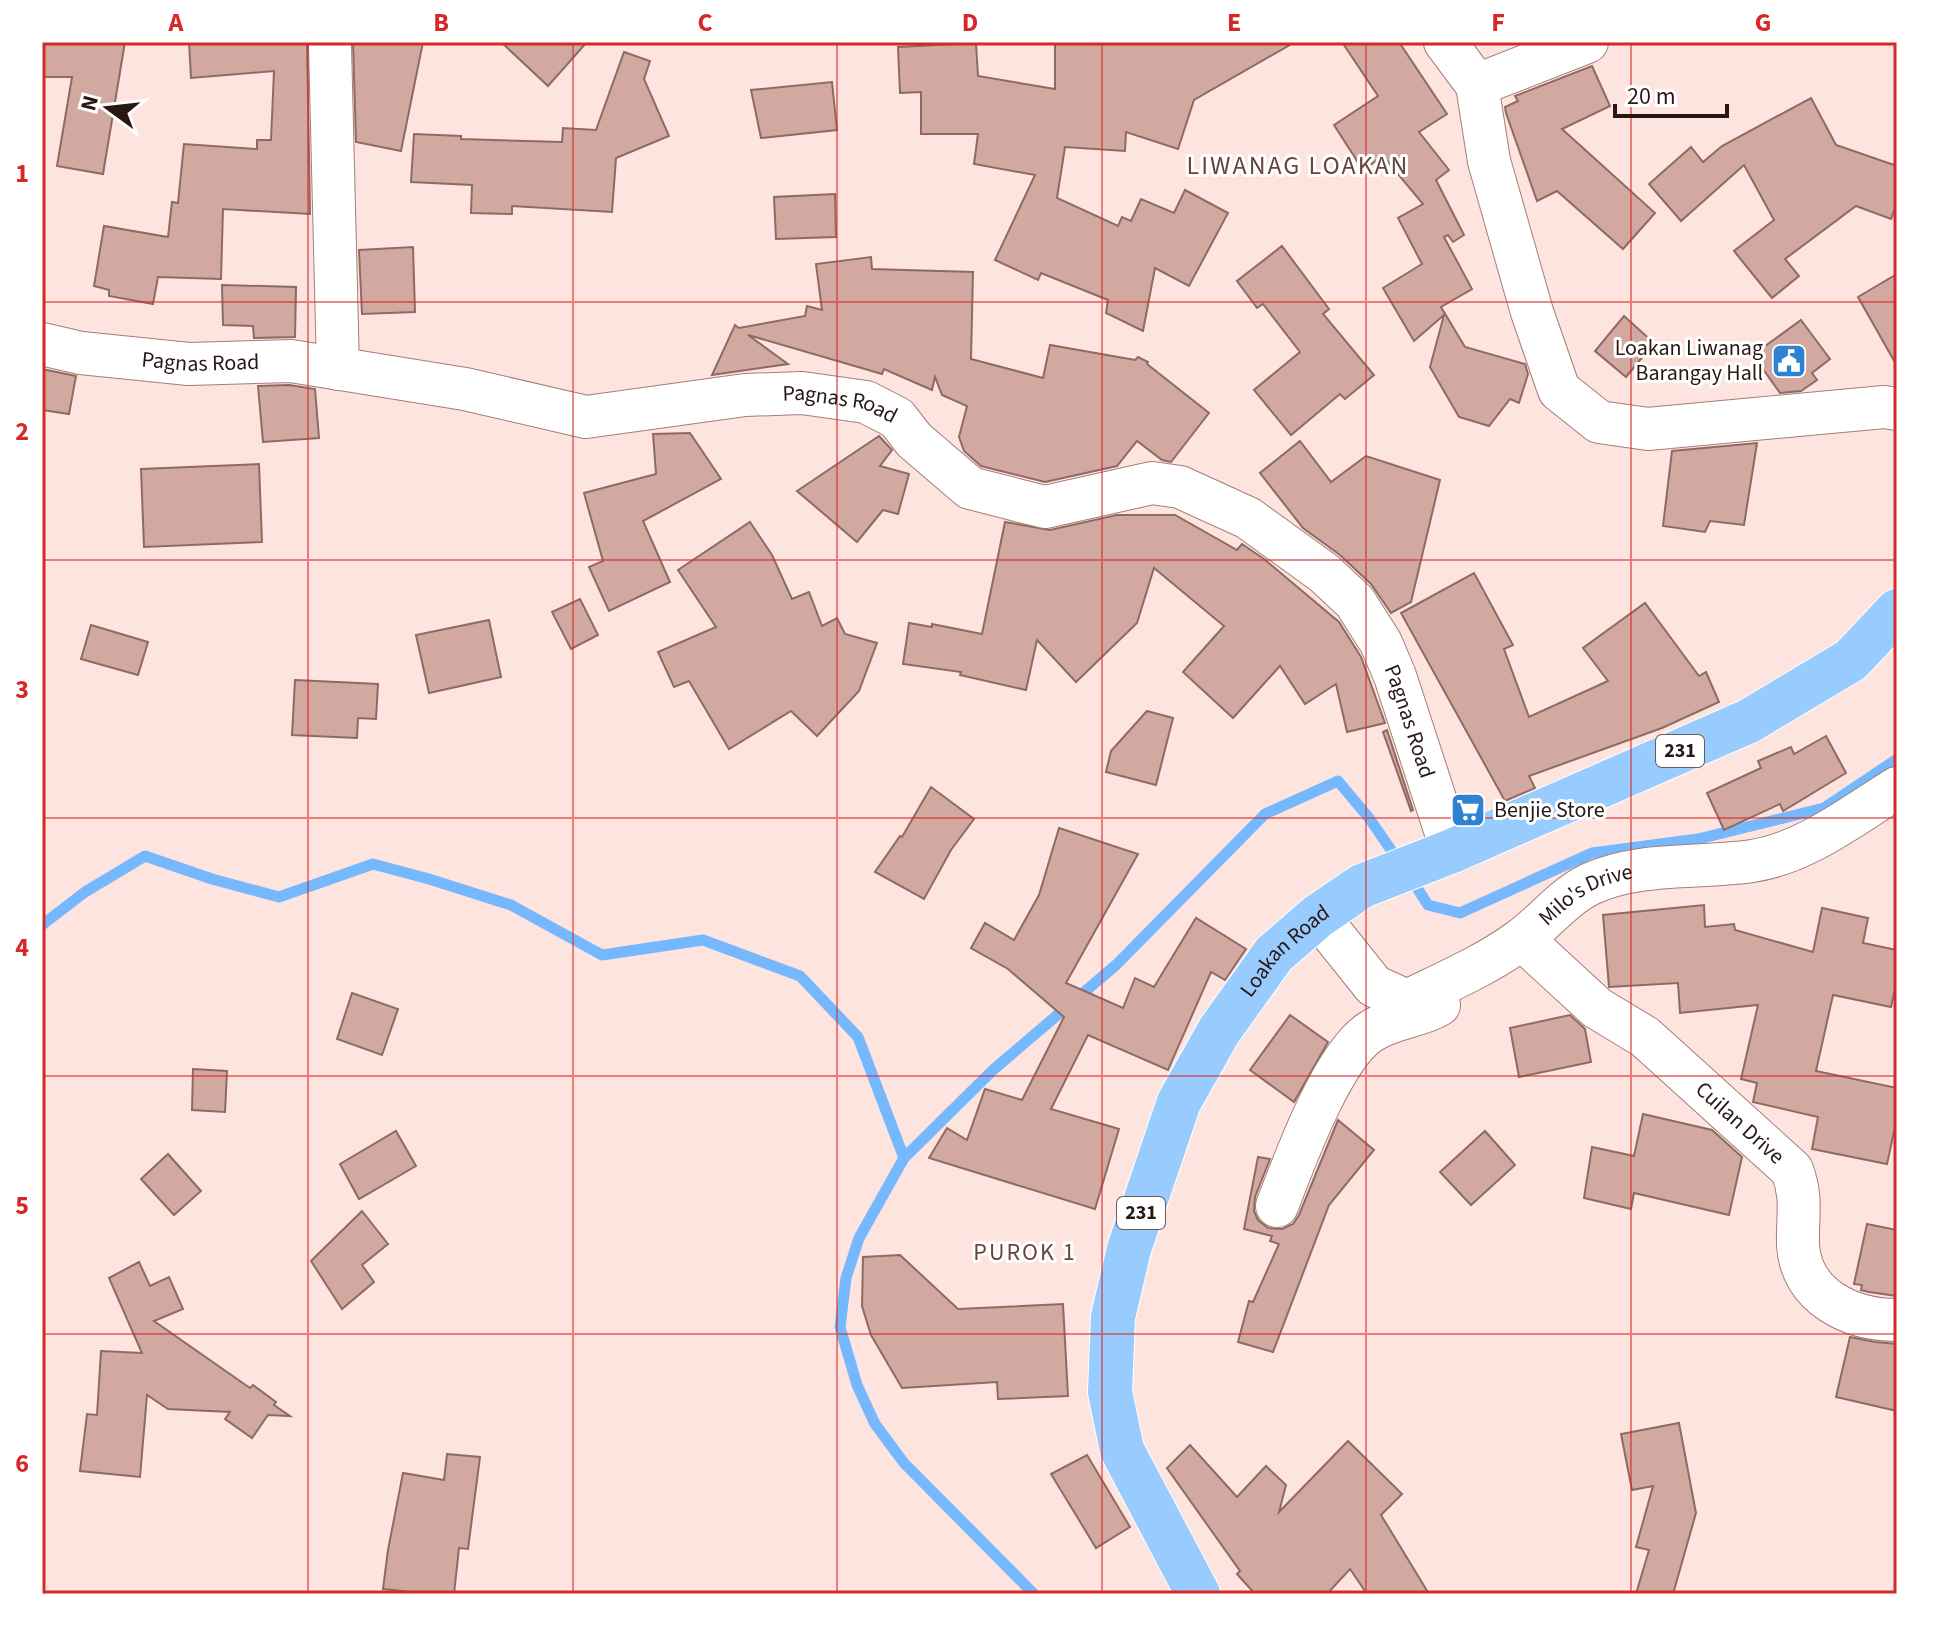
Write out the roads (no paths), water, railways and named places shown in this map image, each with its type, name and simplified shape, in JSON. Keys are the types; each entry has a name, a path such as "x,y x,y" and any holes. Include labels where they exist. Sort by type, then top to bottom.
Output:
{"main road":[{"name":"Loakan Road","path":"1198,1594 1122,1450 1110,1392 1113,1317 1129,1249 1179,1102 1219,1031 1274,954 1318,916 1362,886 1446,854 1749,721 1851,660 1897,611"}],"street":[{"path":"1445,42 1477,85 1489,161 1532,312 1559,390 1599,422 1648,429 1884,407 1897,409"},
{"path":"1477,85 1587,42"},
{"path":"330,46 338,369"},
{"name":"Pagnas Road","path":"42,344 81,353 189,364 291,361 465,389 586,417 745,395 802,393 866,402 897,418 922,447 970,488 1023,502 1045,507 1152,483 1180,487 1248,518 1324,573 1355,602 1381,643 1395,676 1446,854"},
{"name":"Milo's Drive","path":"1318,916 1374,986 1407,1001 1484,964 1522,939 1562,901 1590,884 1649,869 1753,861 1797,849 1897,788"},
{"name":"Cuilan Drive","path":"1522,939 1597,1008 1645,1037 1792,1170 1800,1190 1798,1246 1804,1272 1827,1302 1856,1315 1897,1320"},
{"path":"1277,1206 1308,1127 1356,1045 1369,1032 1406,1015 1432,1010 1454,996 1484,964"}],"waterway":[{"path":"1410,877 1428,905 1460,913 1592,853 1698,839 1824,808 1897,759"},
{"path":"1034,1594 904,1463 875,1424 857,1385 840,1327 846,1278 859,1238 904,1158 993,1070 1116,965 1265,814 1338,781 1369,818 1400,863"},
{"path":"42,925 85,892 145,856 279,897 373,864 511,905 602,955 703,940 800,976 858,1037 904,1158"}],"place":[{"name":"Loakan Liwanag Barangay Hall","path":"1789,361"},
{"name":"Benjie Store","path":"1468,810"}],"district":[{"name":"LIWANAG LOAKAN","path":"1298,165"},
{"name":"PUROK 1","path":"1025,1252"}]}
